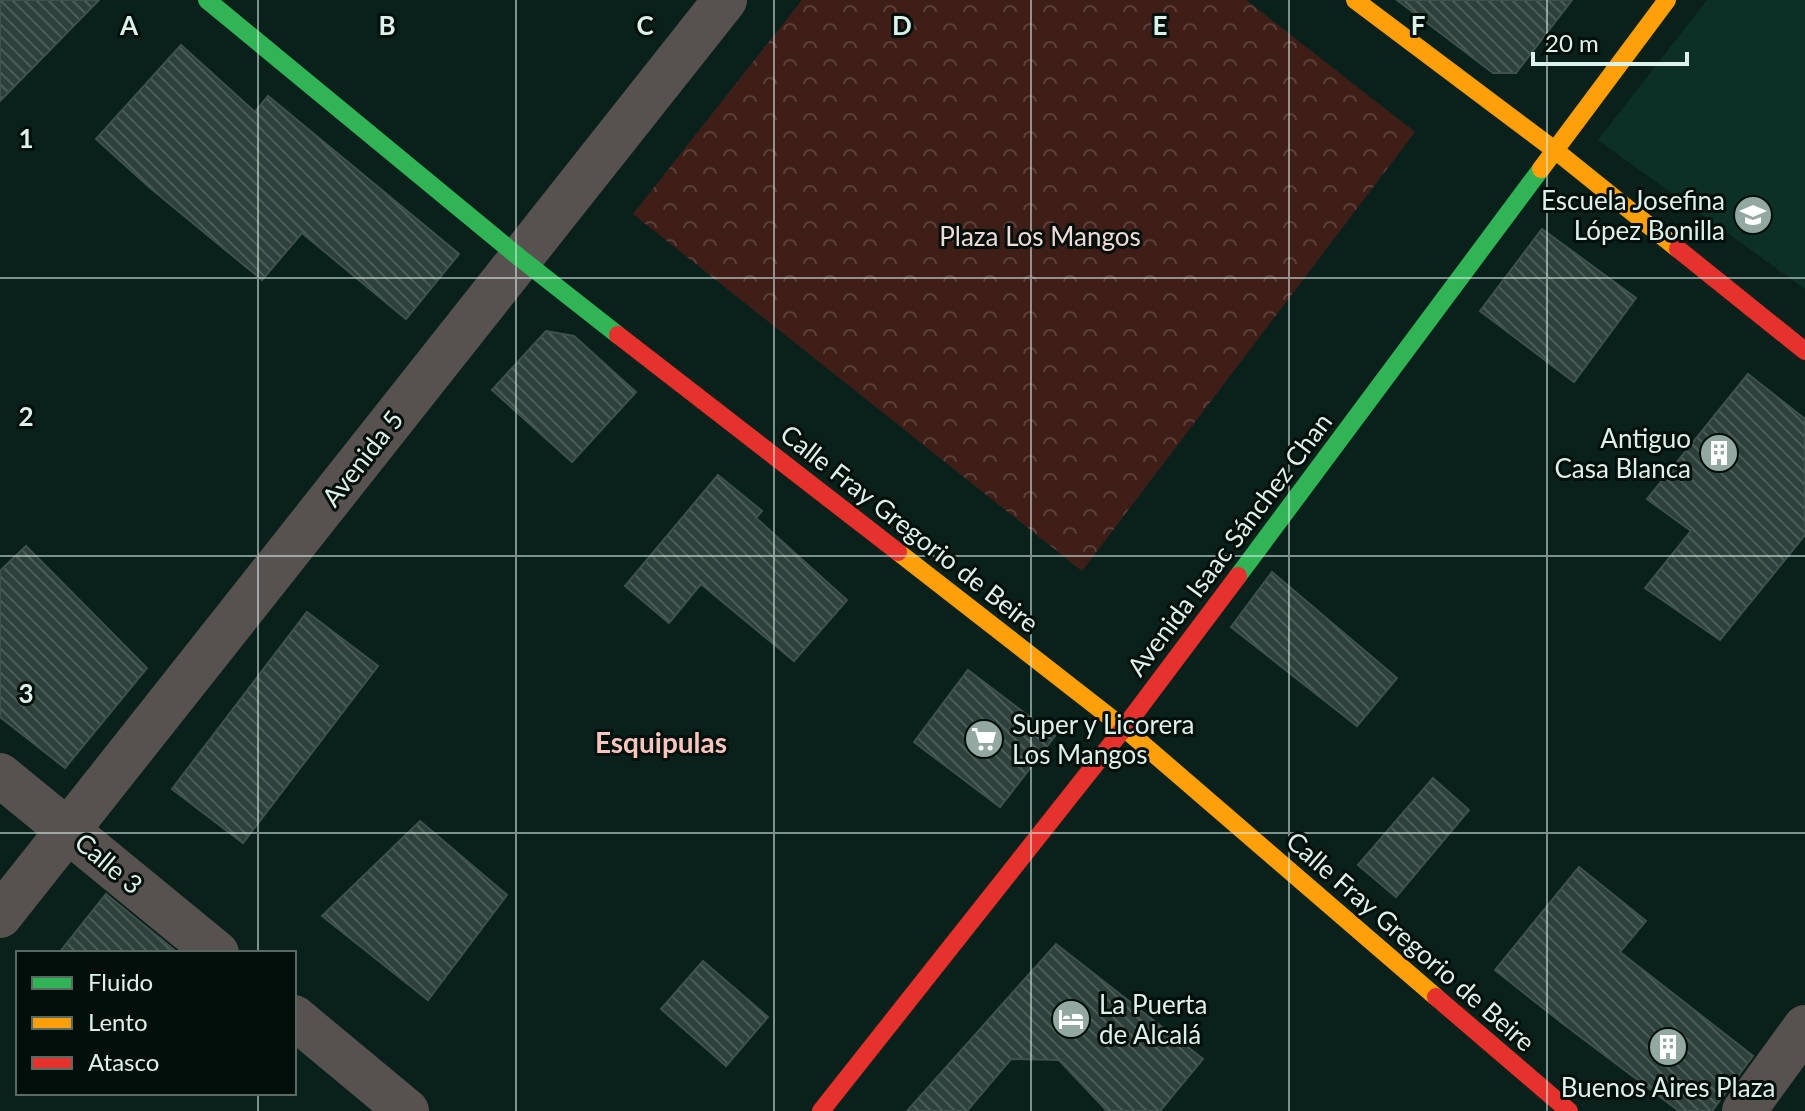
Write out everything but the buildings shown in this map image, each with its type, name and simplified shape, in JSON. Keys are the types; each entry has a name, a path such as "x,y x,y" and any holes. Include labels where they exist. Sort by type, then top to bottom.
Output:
{"street":[{"name":"Calle Fray Gregorio de Beire","path":"207,0 520,258 1124,728 1569,1111"},
{"name":"Avenida 5","path":"0,916 725,0"},
{"path":"1355,0 1556,151 1805,351"},
{"name":"Avenida Isaac Sánchez Chan","path":"821,1111 1124,728 1667,0"},
{"name":"Calle 3","path":"0,775 215,951"},
{"path":"296,1019 407,1111"},
{"path":"1744,1111 1805,1027"}],"shaded area":[{"name":"Escuela Josefina López Bonilla","path":"1707,0 1805,0 1805,289 1598,140"}],"green space":[{"name":"Plaza Los Mangos","path":"802,0 1246,0 1415,132 1082,571 633,214"}],"traffic: fast":[{"path":"207,0 618,335"},
{"path":"1238,576 1541,169"}],"traffic: slow":[{"path":"1355,0 1556,151 1678,249"},
{"path":"1541,169 1667,0"},
{"path":"898,552 1124,728 1436,997"}],"traffic: jam":[{"path":"1678,249 1805,351"},
{"path":"618,335 898,552"},
{"path":"821,1111 1124,728 1238,576"},
{"path":"1436,997 1569,1111"}],"place":[{"name":"Escuela Josefina López Bonilla","path":"1753,215"},
{"name":"Antiguo Casa Blanca","path":"1719,453"},
{"name":"Super y Licorera Los Mangos","path":"984,739"},
{"name":"La Puerta de Alcalá","path":"1071,1019"},
{"name":"Buenos Aires Plaza","path":"1668,1047"}],"district":[{"name":"Esquipulas","path":"661,742"}]}
